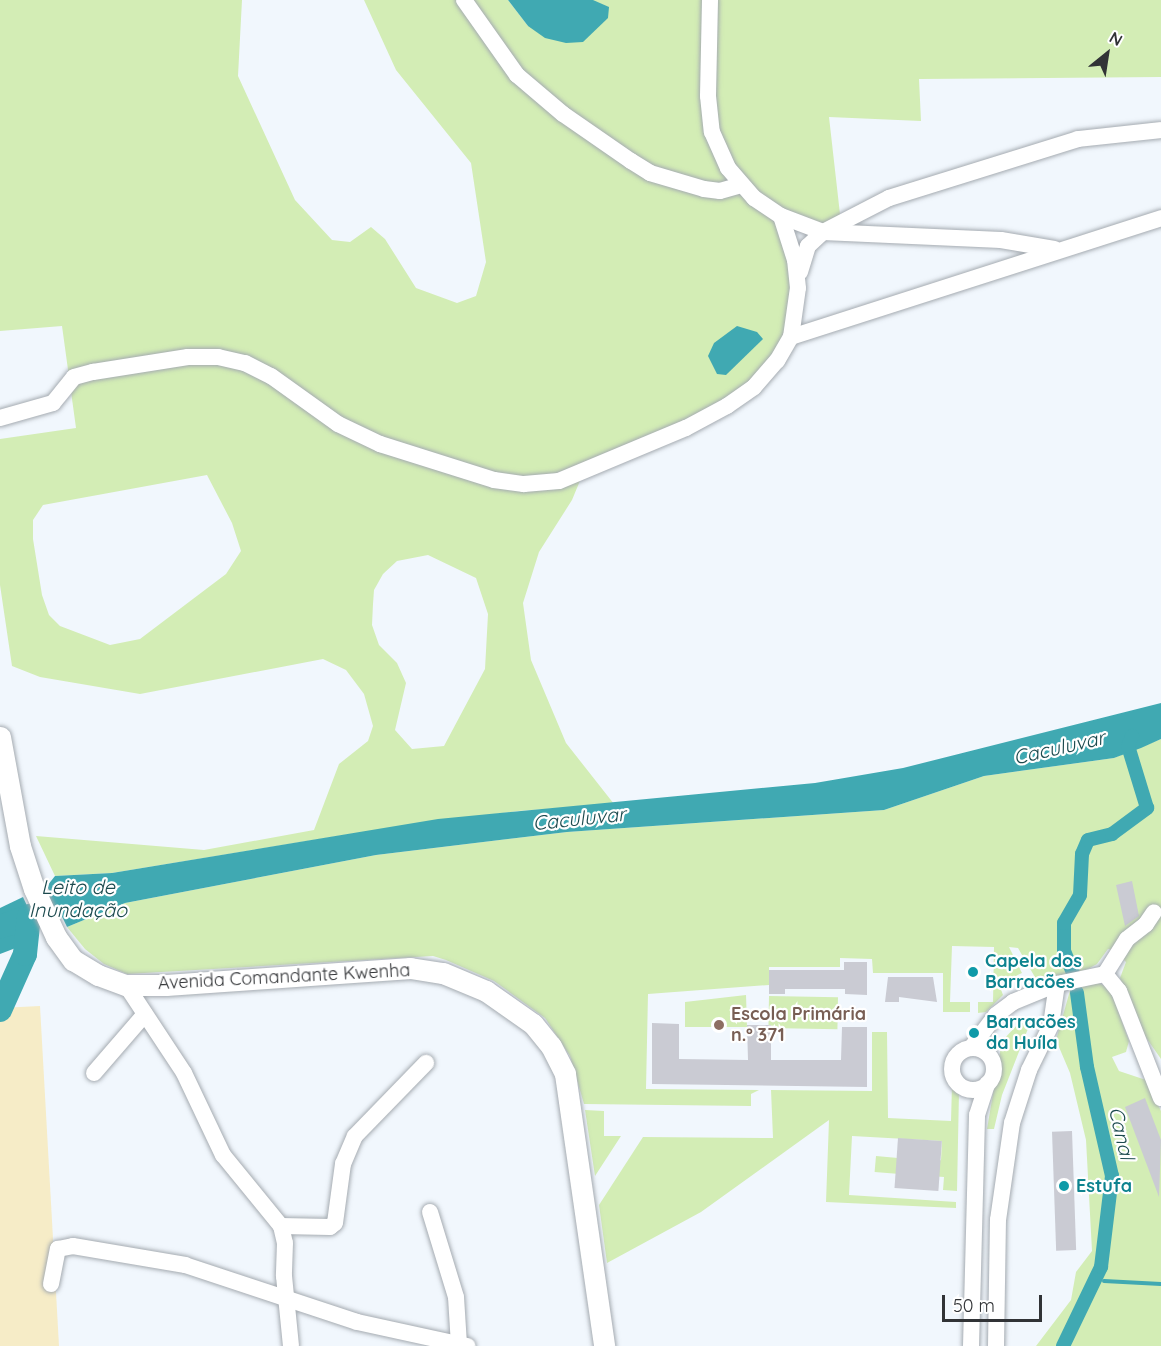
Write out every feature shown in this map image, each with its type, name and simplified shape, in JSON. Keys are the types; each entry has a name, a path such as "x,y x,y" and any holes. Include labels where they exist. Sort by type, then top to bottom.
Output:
{"main road":[{"name":"Avenida Comandante Kwenha","path":"0,736 20,846 34,889 56,936 73,960 126,985 410,968 443,973 512,1006 551,1046 565,1074 604,1346"}],"street":[{"path":"464,0 517,75 563,114 631,161 650,173 704,189 720,191 741,185"},
{"path":"710,0 708,96 712,132 728,168 741,185 782,216 823,232 1001,240 1054,249"},
{"path":"0,418 53,403 74,377 188,357 218,357 245,363 271,376 338,424 380,444 494,480 524,484 560,481 686,428 727,406 754,387 791,337 798,288 808,246 823,232 926,184 1078,139 1161,130"},
{"path":"782,216 795,260 798,288"},
{"path":"791,337 1054,249 1161,218"},
{"path":"971,1048 996,1015 1013,1002 1057,984 1104,974 1127,939 1146,924 1154,912"},
{"path":"1104,974 1119,991 1154,1065 1161,1098"},
{"path":"996,1346 998,1220 1012,1123 1029,1070 1051,1025 1057,984"},
{"path":"126,985 184,1073 223,1155 280,1226 285,1243 286,1299 291,1346"},
{"path":"971,1346 977,1115 987,1084 994,1072 992,1059 997,1031 1013,1002"},
{"path":"94,1073 145,1014"},
{"path":"977,1115 953,1076 953,1062 962,1051 971,1048 981,1050 992,1059"},
{"path":"280,1226 330,1227 335,1223 343,1164 355,1136 426,1063"},
{"path":"961,1086 975,1090 987,1084"},
{"path":"51,1284 58,1250 73,1246 185,1265 357,1322 463,1345 456,1297 430,1212"}],"green space":[{"path":"0,0 242,0 238,76 295,200 332,240 350,242 371,227 385,239 416,288 457,303 476,296 486,262 471,163 396,70 364,0 508,0 528,26 593,0 1161,0 1161,77 919,79 921,121 829,117 841,223 823,232 782,216 797,318 754,387 584,471 572,500 539,552 523,603 531,660 566,743 614,804 518,811 344,835 112,873 55,876 36,836 204,850 314,830 339,764 368,741 373,726 364,694 346,670 323,659 140,694 40,677 12,666 0,585 0,439 76,428 62,326 0,331","holes":["207,475 232,523 241,551 226,574 140,639 110,645 60,626 49,615 42,595 33,539 33,520 43,505","428,555 476,578 488,614 485,669 444,746 412,749 395,730 406,683 397,663 379,645 372,625 374,590 383,574 397,561"]},
{"path":"1161,739 1161,1059 1138,1026 1120,978 1126,962 1114,950 1108,949 1097,964 1086,970 1057,976 1039,984 1018,948 1009,947 1022,973 999,984 1003,995 986,1012 978,1013 978,1002 993,1002 994,947 952,946 950,1002 970,1002 970,1012 943,1012 943,973 873,973 872,959 840,958 840,967 769,967 769,985 648,994 646,1089 759,1090 751,1094 751,1106 584,1104 570,1056 545,1018 494,981 446,960 433,956 127,974 104,964 85,949 67,927 125,903 376,855 567,832 884,810 984,776 1114,758"},
{"path":"1099,983 1110,989 1129,1041 1126,1052 1112,1057 1119,1071 1146,1080 1161,1111 1161,1346 1036,1346 1071,1300 1076,1272 1092,1251 1086,1140 1070,1073 1056,1040 1071,987"},
{"path":"746,995 747,1027 685,1027 685,1002"},
{"path":"769,996 838,997 837,1029 768,1028"},
{"path":"1031,1021 1002,1095 994,1129 987,1129 1002,1041 1018,1024"},
{"path":"872,1032 887,1032 888,1118 951,1121 952,1085 959,1092 957,1191 943,1190 944,1177 914,1175 941,1160 942,1141 852,1136 849,1195 956,1202 956,1208 826,1202 829,1120 701,1212 607,1263 599,1205 643,1137 773,1138 771,1090 872,1091"},
{"path":"585,1110 604,1111 604,1136 621,1136 595,1176"},
{"path":"876,1156 898,1158 897,1174 875,1172"}],"sand":[{"path":"40,1006 59,1346 0,1346 0,1008"}],"water":[{"path":"508,0 593,0 609,7 608,18 583,42 566,43 545,38 528,26"},
{"path":"737,326 757,332 763,339 726,375 717,374 708,356 714,343"},
{"name":"Leito de Inundação","path":"1161,703 1161,739 1141,748 1114,758 984,776 884,810 567,832 376,855 125,903 67,927 47,886 55,876 112,873 438,819 815,783 903,768"},
{"path":"23,897 38,929 34,941 0,954 0,908"}],"building":[{"path":"1132,881 1139,916 1125,926 1116,885"},
{"path":"844,962 867,962 867,995 845,994 845,989 785,989 785,994 769,994 769,970 844,970"},
{"path":"888,977 933,977 937,1002 899,997 899,1002 885,1002"},
{"path":"652,1023 679,1024 679,1059 748,1060 747,1025 771,1025 771,1060 841,1060 842,1027 867,1027 867,1087 652,1084"},
{"path":"1145,1098 1161,1140 1159,1197 1125,1107"},
{"name":"Estufa","path":"1072,1131 1076,1250 1056,1251 1052,1132"},
{"path":"898,1138 942,1141 938,1191 895,1188"}],"waterway":[{"name":"Canal","path":"1073,973 1064,951 1064,923 1080,895 1082,854 1088,840 1112,834 1147,808 1128,746 1132,736"},
{"name":"Caculuvar","path":"0,927 88,895"},
{"path":"0,1010 25,954 29,916"},
{"name":"Canal","path":"1063,1346 1101,1267 1112,1176 1087,1067 1077,993"},
{"path":"1104,1281 1161,1284"}],"place":[{"name":"Capela dos Barracões","path":"973,972"},
{"name":"Escola Primária n.º 371","path":"719,1025"},
{"name":"Barracões da Huíla","path":"974,1033"},
{"name":"Estufa","path":"1064,1186"}]}
